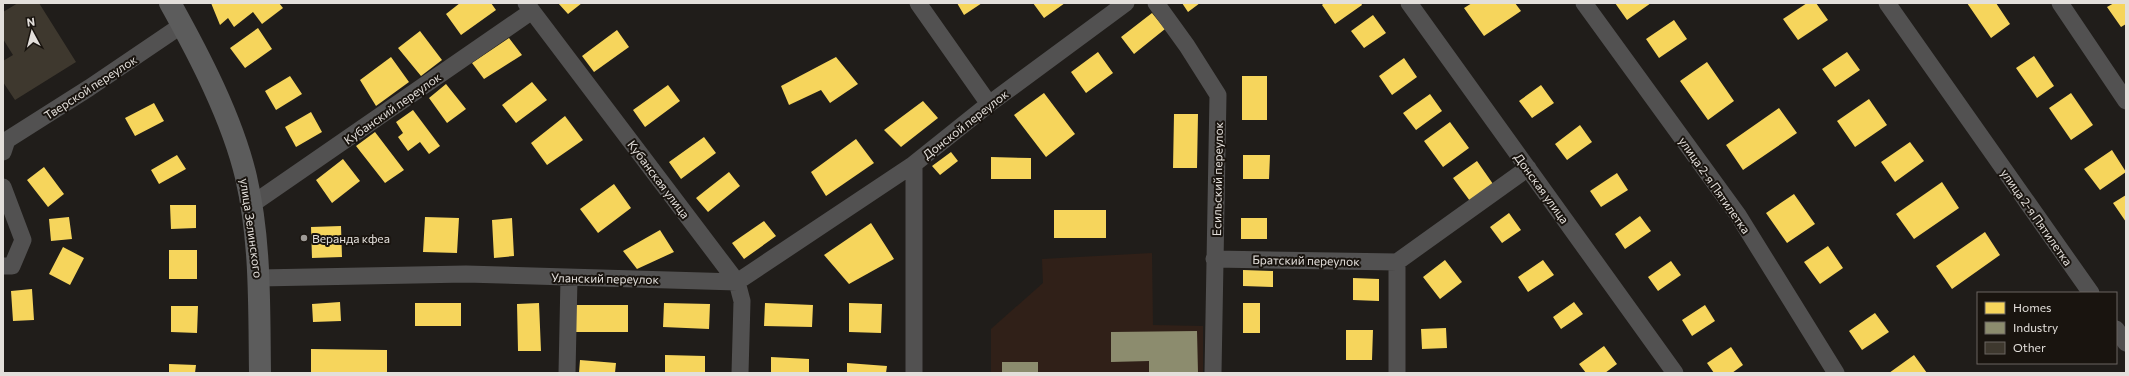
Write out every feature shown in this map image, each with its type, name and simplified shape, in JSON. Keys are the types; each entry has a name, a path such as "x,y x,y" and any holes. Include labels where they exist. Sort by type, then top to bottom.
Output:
{"main road":[{"name":"улица Зелинского","path":"170,3 219,102 246,176 251,205 259,278 260,373"}],"street":[{"path":"918,3 989,104"},
{"name":"Донской переулок","path":"914,373 914,164 989,104 1126,3"},
{"name":"Есильский переулок","path":"1156,3 1187,46 1218,95 1218,191 1214,259 1213,373"},
{"name":"Донская улица","path":"1409,3 1675,373"},
{"name":"улица 2-я Пятилетка","path":"1584,3 1738,215 1836,373"},
{"name":"улица 2-я Пятилетка","path":"1887,3 2090,292"},
{"path":"2060,3 2126,101"},
{"name":"Кубанский переулок","path":"251,205 529,7"},
{"name":"Кубанская улица","path":"529,7 737,282 742,301 740,373"},
{"name":"Тверской переулок","path":"3,152 6,140 89,88 182,25"},
{"path":"737,282 914,164"},
{"path":"1398,373 1397,262 1528,168"},
{"path":"3,187 23,240 12,266 3,266"},
{"name":"Братский переулок","path":"1214,259 1397,262"},
{"name":"Уланский переулок","path":"259,278 466,274 737,282"},
{"path":"567,373 569,278"},
{"path":"2117,330 2126,343"}],"shaded area":[{"path":"1152,253 1153,325 1203,326 1203,373 991,373 991,329 1043,283 1042,259"}],"building: Homes":[{"path":"211,3 279,3 283,8 262,24 253,12 234,27 228,18 220,25"},
{"path":"460,3 491,3 496,10 461,35 446,14"},
{"path":"558,3 582,3 568,14"},
{"path":"957,3 982,3 964,15"},
{"path":"1033,3 1065,3 1044,18"},
{"path":"1182,3 1200,3 1188,12"},
{"path":"1324,3 1361,3 1362,5 1335,24 1322,5"},
{"path":"1472,3 1515,3 1521,11 1484,36 1464,8"},
{"path":"1615,3 1651,3 1627,20"},
{"path":"1807,3 1816,3 1828,20 1798,40 1783,19"},
{"path":"1967,3 1996,3 2010,24 1991,38"},
{"path":"2114,3 2126,3 2126,24 2121,27 2107,7"},
{"path":"1152,13 1165,29 1134,54 1121,37"},
{"path":"1373,15 1386,33 1364,48 1351,31"},
{"path":"1674,20 1687,39 1659,58 1646,39"},
{"path":"258,28 272,49 245,68 230,48"},
{"path":"617,30 629,47 594,72 582,56"},
{"path":"420,31 442,60 421,76 398,48"},
{"path":"509,38 522,55 484,79 472,63"},
{"path":"1098,52 1113,73 1086,93 1071,72"},
{"path":"1847,52 1860,70 1835,87 1822,69"},
{"path":"2034,56 2054,86 2037,98 2016,68"},
{"path":"391,57 409,82 376,106 360,80"},
{"path":"836,57 858,84 830,103 821,90 789,105 781,86"},
{"path":"1404,58 1417,77 1392,95 1379,76"},
{"path":"1707,62 1734,101 1708,120 1680,81"},
{"path":"290,76 302,94 276,110 265,91"},
{"path":"1242,76 1267,76 1267,120 1242,120"},
{"path":"532,82 547,100 516,123 502,105"},
{"path":"446,84 466,109 447,123 429,98"},
{"path":"668,85 680,101 645,127 633,110"},
{"path":"1541,85 1554,103 1532,118 1519,101"},
{"path":"1044,93 1075,134 1046,157 1014,115"},
{"path":"2071,93 2093,125 2071,140 2049,108"},
{"path":"1430,94 1442,111 1416,130 1403,113"},
{"path":"1869,99 1887,125 1855,147 1837,121"},
{"path":"923,101 938,118 901,147 884,130"},
{"path":"154,103 164,121 135,136 125,118"},
{"path":"1779,108 1797,133 1743,170 1726,145"},
{"path":"413,110 440,146 429,154 420,142 408,151 398,137 403,133 396,122"},
{"path":"311,112 322,132 296,147 285,127"},
{"path":"1174,114 1198,114 1197,168 1173,168"},
{"path":"565,116 583,140 547,165 531,143"},
{"path":"1450,122 1469,148 1443,167 1424,141"},
{"path":"1580,125 1592,142 1567,160 1555,144"},
{"path":"375,132 404,170 385,183 356,146"},
{"path":"704,137 716,153 681,179 669,162"},
{"path":"856,139 874,163 826,196 811,172"},
{"path":"1910,142 1924,161 1895,182 1881,162"},
{"path":"2112,150 2126,172 2100,190 2084,169"},
{"path":"951,152 958,161 940,175 932,166"},
{"path":"177,155 186,169 159,184 151,170"},
{"path":"1243,155 1270,155 1269,179 1243,179"},
{"path":"991,157 1031,158 1031,179 991,179"},
{"path":"343,159 360,181 332,203 316,180"},
{"path":"1477,161 1493,184 1470,201 1453,178"},
{"path":"44,167 64,194 48,207 27,180"},
{"path":"729,172 740,186 708,212 696,198"},
{"path":"1617,173 1628,190 1601,207 1590,191"},
{"path":"1942,182 1959,208 1914,239 1896,214"},
{"path":"614,184 631,208 598,233 580,209"},
{"path":"1794,194 1815,224 1787,243 1766,213"},
{"path":"2126,195 2126,222 2113,203"},
{"path":"170,205 196,205 196,228 171,229"},
{"path":"1054,210 1106,210 1106,238 1054,238"},
{"path":"1509,213 1521,230 1502,243 1490,227"},
{"path":"1640,216 1651,231 1625,249 1615,234"},
{"path":"69,217 72,239 51,241 49,219"},
{"path":"425,217 459,218 457,253 423,252"},
{"path":"512,218 514,256 494,258 492,220"},
{"path":"1241,218 1267,218 1267,239 1241,239"},
{"path":"764,221 776,236 744,259 732,243"},
{"path":"871,223 894,259 849,284 824,255"},
{"path":"341,226 342,257 312,258 311,227"},
{"path":"660,230 674,252 637,269 623,251"},
{"path":"1985,232 2000,255 1952,289 1936,266"},
{"path":"1828,246 1843,268 1820,284 1804,262"},
{"path":"63,247 84,258 70,285 49,274"},
{"path":"169,250 197,250 197,279 169,279"},
{"path":"1445,260 1462,282 1440,299 1423,277"},
{"path":"1543,260 1554,275 1528,292 1518,277"},
{"path":"1671,261 1681,275 1658,291 1648,277"},
{"path":"1243,270 1273,271 1273,287 1243,286"},
{"path":"1353,278 1379,279 1379,301 1353,300"},
{"path":"32,289 34,320 13,321 11,291"},
{"path":"340,302 341,321 313,322 312,304"},
{"path":"1574,302 1583,314 1561,329 1553,317"},
{"path":"415,303 461,303 461,326 415,326"},
{"path":"539,303 541,351 518,351 517,304"},
{"path":"664,303 710,304 709,329 663,327"},
{"path":"765,303 813,305 812,327 764,326"},
{"path":"849,303 882,304 881,333 849,332"},
{"path":"1243,303 1260,303 1260,333 1243,333"},
{"path":"575,305 628,305 628,332 575,332"},
{"path":"1705,305 1715,321 1692,336 1682,320"},
{"path":"171,306 198,306 197,333 171,332"},
{"path":"1875,313 1889,332 1862,350 1849,331"},
{"path":"1446,328 1447,348 1422,349 1421,329"},
{"path":"1346,330 1373,330 1372,360 1346,360"},
{"path":"1604,346 1617,364 1605,373 1586,373 1579,364"},
{"path":"1731,347 1743,365 1732,373 1714,373 1707,363"},
{"path":"311,349 387,350 387,373 311,373"},
{"path":"665,355 705,356 705,373 665,373"},
{"path":"1914,355 1927,373 1889,373"},
{"path":"771,357 809,359 809,373 771,373"},
{"path":"580,360 616,363 615,373 579,373"},
{"path":"847,363 887,366 886,373 847,373"},
{"path":"169,364 196,365 195,373 169,373"}],"building: Industry":[{"path":"1197,331 1198,373 1149,373 1149,361 1111,362 1111,332"},
{"path":"1002,362 1038,362 1038,373 1002,373"}],"building: Other":[{"path":"18,3 39,3 76,62 15,100 3,82 3,61 13,55 3,39 3,12"}],"place":[{"name":"Веранда кфеа","path":"304,238"}]}
